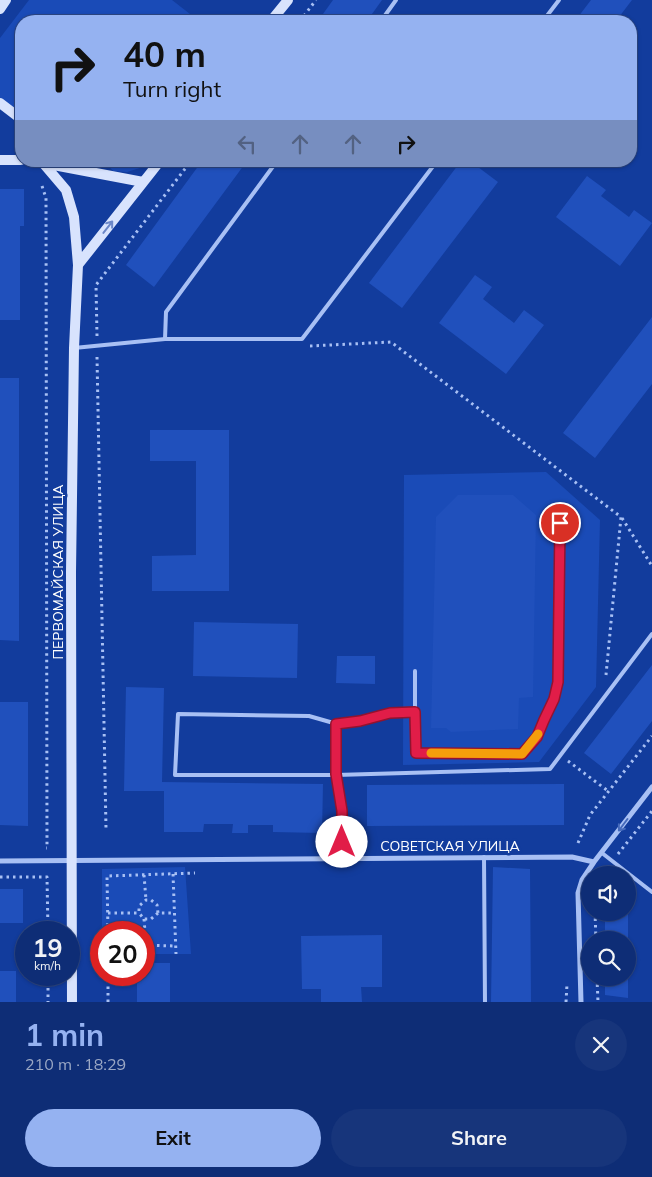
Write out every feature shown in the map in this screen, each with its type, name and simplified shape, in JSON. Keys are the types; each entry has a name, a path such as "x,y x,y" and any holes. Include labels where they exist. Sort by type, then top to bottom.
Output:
{"street":[{"path":"0,8 6,0"},
{"path":"276,15 288,0"},
{"path":"0,103 15,114"},
{"path":"0,160 15,160"},
{"name":"ПЕРВОМАЙСКАЯ УЛИЦА","path":"43,167 66,190 74,217 78,265 74,348 71,572 72,1002"},
{"path":"65,167 143,182"},
{"path":"90,167 98,173"},
{"path":"78,265 155,167"},
{"path":"581,1002 578,893 582,880 652,787"},
{"name":"СОВЕТСКАЯ УЛИЦА","path":"0,861 72,862 572,857 594,862"}],"lane":[{"path":"385,15 396,0"},
{"path":"548,15 559,0"},
{"path":"165,339 166,312 273,167"},
{"path":"74,348 165,339 302,339 431,167"},
{"path":"415,671 416,753 522,754 537,737 554,699 558,682 560,523"},
{"path":"415,712 390,713 360,721 336,724 310,716 178,714 175,775 336,774 550,769 652,634"},
{"path":"336,724 336,774 342,811 342,858"},
{"path":"602,852 652,892"},
{"path":"484,857 485,1002"}],"path":[{"path":"305,15 316,0"},
{"path":"106,829 96,285 186,167"},
{"path":"38,178 46,198 48,848"},
{"path":"303,346 391,342 621,517 652,566"},
{"path":"602,681 607,674 621,517"},
{"path":"578,843 590,814 652,736"},
{"path":"561,755 608,791"},
{"path":"612,861 652,811"},
{"path":"173,874 176,954"},
{"path":"108,921 107,876 186,874"},
{"path":"144,875 146,900"},
{"path":"0,877 48,878 48,921"},
{"path":"158,913 156,905 152,900 146,900 139,906 139,913 144,918 151,919 158,913 174,913"},
{"path":"108,913 139,913"},
{"path":"155,945 175,946"},
{"path":"48,986 48,1002"},
{"path":"108,986 108,1002"},
{"path":"597,986 598,1002"}],"shaded area":[{"path":"29,0 172,0 191,15 18,15"},
{"path":"15,18 15,110 0,102 0,38"},
{"path":"109,167 141,167 127,172 113,171"},
{"path":"546,472 600,520 596,687 539,762 403,765 404,475"},
{"path":"185,867 191,954 155,954 155,921 102,921 102,869"}],"building":[{"path":"333,0 382,0 371,15 322,15"},
{"path":"591,0 632,0 621,15 580,15"},
{"path":"198,167 243,167 154,287 126,265"},
{"path":"456,167 478,167 498,182 402,308 369,283"},
{"path":"587,176 606,190 601,196 629,217 634,210 652,223 620,266 556,217"},
{"path":"0,189 24,189 24,226 20,226 20,320 0,320"},
{"path":"475,275 492,287 483,299 514,323 524,310 544,325 506,374 439,323"},
{"path":"652,317 652,384 595,458 563,433"},
{"path":"0,378 19,378 19,641 0,640"},
{"path":"150,430 229,430 229,591 152,591 152,556 196,555 196,461 150,461"},
{"path":"458,495 513,495 536,515 533,697 519,698 518,729 451,732 446,728 431,728 436,517"},
{"path":"194,622 298,624 297,678 193,676"},
{"path":"337,656 375,656 375,684 336,683"},
{"path":"652,665 652,721 611,774 584,753"},
{"path":"126,687 164,688 162,782 323,784 322,833 273,832 273,825 248,825 248,833 232,833 233,824 204,824 203,832 164,832 164,791 124,791"},
{"path":"0,702 28,702 28,826 0,825"},
{"path":"564,784 564,825 367,826 367,785"},
{"path":"493,867 530,869 531,1002 491,1002"},
{"path":"0,889 23,889 23,921 0,923"},
{"path":"605,921 628,921 628,931 605,931"},
{"path":"382,935 382,987 361,987 362,1002 321,1002 321,989 302,989 301,936"},
{"path":"155,963 170,963 170,1002 137,1002 137,986 155,986"},
{"path":"0,971 15,971 16,1002 0,1002"},
{"path":"605,986 628,986 628,998 605,995"}],"slow traffic":[{"path":"431,753 522,754 538,734"}],"route":[{"path":"342,842 342,811 336,774 336,724 360,721 390,713 415,712 416,753 522,754 537,737 554,699 558,682 560,523"}]}
